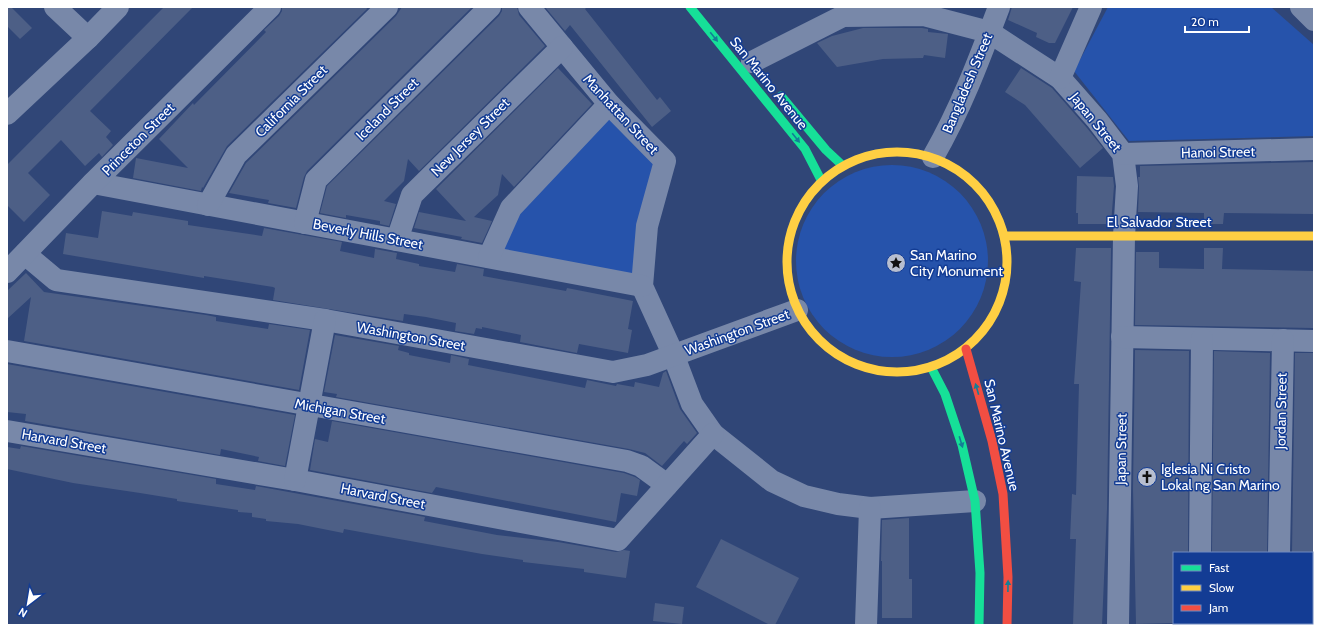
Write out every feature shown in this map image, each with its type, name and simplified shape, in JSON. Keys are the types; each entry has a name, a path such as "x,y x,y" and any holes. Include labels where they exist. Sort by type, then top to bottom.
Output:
{"main road":[{"name":"San Marino Avenue","path":"690,7 805,149 821,180"},
{"name":"San Marino Avenue","path":"776,90 826,150 842,165"},
{"path":"906,151 933,157 965,175 990,202 1005,236 1008,265 1003,295 991,322 966,349 931,367 911,372 877,371 844,359 817,338 797,310 787,280 786,248 794,218 811,191 821,180 842,165 878,152 906,151"},
{"name":"El Salvador Street","path":"1005,236 1314,236"},
{"name":"San Marino Avenue","path":"966,349 992,441 1003,494 1008,577 1008,625"},
{"path":"931,367 945,394 952,414 962,445 975,501 980,574 980,625"}],"street":[{"path":"55,7 88,38"},
{"path":"7,114 88,38 118,7"},
{"name":"Princeton Street","path":"7,272 93,183 270,7"},
{"name":"California Street","path":"208,205 236,155 387,7"},
{"name":"Iceland Street","path":"305,223 316,180 490,7"},
{"name":"Manhattan Street","path":"529,7 609,104 665,161 647,226 642,286 673,354 692,404 713,434 772,482 804,496 838,504 870,508 975,501"},
{"name":"Bangladesh Street","path":"933,157 964,96 999,7"},
{"path":"1060,78 1091,7"},
{"path":"1301,7 1314,20"},
{"name":"Japan Street","path":"752,62 843,11 923,11 989,32 1060,78 1123,154 1127,186 1124,236 1118,625"},
{"name":"New Jersey Street","path":"397,240 412,195 562,47"},
{"path":"489,257 511,208 609,104"},
{"name":"Hanoi Street","path":"1123,154 1314,149"},
{"name":"Beverly Hills Street","path":"93,183 642,286"},
{"name":"Washington Street","path":"25,254 56,280 325,320 614,372 646,365 673,354 768,322 797,310"},
{"path":"295,480 325,320"},
{"path":"1122,337 1314,341"},
{"path":"1200,552 1202,339"},
{"name":"Jordan Street","path":"1279,552 1283,340"},
{"name":"Michigan Street","path":"7,351 310,406 627,461 641,466 667,485"},
{"name":"Harvard Street","path":"7,431 295,480 618,540 713,434"},
{"path":"866,625 870,508"}],"shaded area":[{"path":"1108,7 1271,7 1314,45 1314,136 1129,141 1074,71"},
{"path":"609,113 654,163 632,278 497,252 515,214"},
{"path":"883,165 901,165 929,172 945,181 960,193 972,208 981,224 988,252 988,270 981,298 972,314 960,329 945,341 929,350 901,357 883,357 864,353 847,346 831,335 818,322 807,306 800,289 796,270 796,252 800,233 807,216 818,200 831,187 847,176 864,169"}],"building":[{"path":"7,7 11,7 32,28 20,39 7,26"},
{"path":"164,7 193,7 90,111 111,131 106,137 113,145 102,157 99,153 85,166 61,140 28,173 50,195 24,222 7,205 7,165"},
{"path":"282,7 366,7 367,9 227,146 201,191 133,178 136,158 188,168 159,139 193,103 194,105 266,32 264,30 279,16 282,11"},
{"path":"402,7 472,7 307,171 296,208 268,203 269,200 229,193 246,163 396,16"},
{"path":"502,7 517,7 519,15 545,46 419,171 408,159 404,181 384,201 396,204 389,226 380,224 380,221 346,215 346,218 320,213 327,186 499,16 502,11"},
{"path":"545,7 587,7 585,9 657,100 660,97 671,111 652,127 570,25 565,31"},
{"path":"1012,7 1073,7 1055,43 1049,43 1036,37 1037,33 1008,20"},
{"path":"863,28 922,28 928,29 928,32 948,34 945,58 924,55 923,58 883,59 837,67 817,43 832,36"},
{"path":"558,68 592,104 514,187 502,174 498,195 474,217 492,221 482,243 461,239 462,237 414,228 419,212 466,221 436,189"},
{"path":"1021,68 1052,88 1103,148 1080,168 1025,105 1005,92"},
{"path":"1314,162 1314,214 1224,213 1223,224 1204,224 1204,213 1138,212 1138,177 1140,177 1140,166"},
{"path":"1077,176 1113,177 1114,186 1111,224 1078,224 1078,213 1076,213"},
{"path":"102,211 132,216 133,212 188,221 188,225 262,236 264,228 342,242 340,251 374,258 375,249 397,253 396,259 419,264 419,266 455,272 457,264 484,269 483,276 566,291 567,288 633,301 628,329 632,330 628,353 579,344 577,353 520,342 521,335 482,327 482,329 476,328 474,334 455,331 456,323 426,317 404,314 403,321 273,300 275,288 273,287 204,276 204,278 63,254 66,233 98,238"},
{"path":"1076,248 1111,248 1107,509 1102,625 1073,625 1076,539 1070,539 1072,494 1076,495 1079,384 1074,384 1081,282 1074,281"},
{"path":"1204,248 1223,248 1222,269 1314,271 1313,328 1135,325 1136,252 1159,252 1159,268 1204,269"},
{"path":"26,273 44,292 206,315 216,317 216,321 268,329 269,324 310,330 299,390 24,341 31,297 7,319 7,291"},
{"path":"335,335 399,346 398,350 409,353 409,355 450,363 451,355 469,359 468,365 585,388 587,380 616,386 617,384 634,387 635,382 659,387 663,373 666,371 680,409 697,433 687,444 684,441 662,466 645,453 629,449 336,397 337,394 324,392"},
{"path":"1135,350 1189,351 1188,552 1173,552 1173,623 1136,624 1133,489"},
{"path":"1214,351 1270,353 1267,552 1212,552"},
{"path":"1295,353 1314,353 1313,553 1292,552"},
{"path":"7,364 295,415 285,466 258,461 259,457 221,449 220,455 25,421 26,414 7,412"},
{"path":"332,421 624,473 640,480 637,496 621,493 616,522 436,487 432,493 310,470 315,439 328,442"},
{"path":"21,446 216,479 216,484 255,490 256,486 425,517 424,521 497,535 558,542 616,552 624,550 630,551 626,578 584,572 584,569 523,562 523,560 344,529 343,533 298,524 266,521 266,519 252,517 252,513 238,512 238,510 73,483 7,469 7,447 20,449"},
{"path":"909,518 909,579 912,579 912,618 882,618 882,520"},
{"path":"721,539 799,578 775,625 770,625 696,587"},
{"path":"655,603 684,607 682,624 653,621"}],"traffic: fast":[{"path":"690,7 805,149 821,180"},
{"path":"781,96 826,150 842,165"},
{"path":"931,367 945,394 962,445 975,501 980,573 979,625"}],"traffic: slow":[{"path":"886,152 908,152 939,160 958,170 975,184 989,201 999,220 1005,240 1007,262 1005,284 999,304 989,323 975,340 958,354 939,364 908,372 886,372 855,364 845,359 827,347 812,332 805,323 795,304 787,273 787,251 795,220 800,210 812,192 827,177 836,170 855,160 886,152"},
{"path":"1005,236 1314,236"}],"traffic: jam":[{"path":"966,349 992,441 1003,494 1008,577 1007,625"}],"place":[{"name":"San Marino City Monument","path":"896,263"},
{"name":"Iglesia Ni Cristo Lokal ng San Marino","path":"1147,477"}]}
